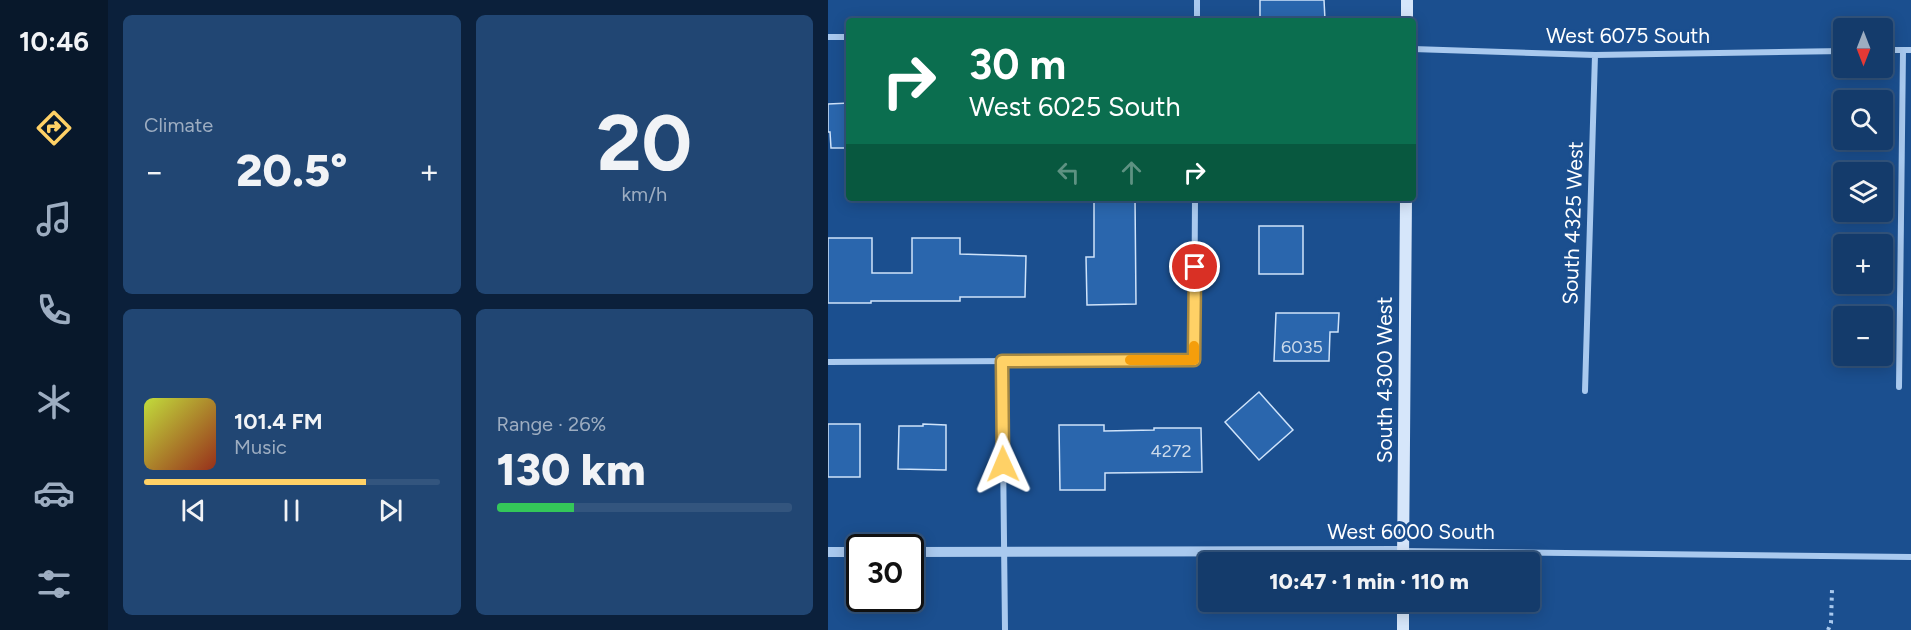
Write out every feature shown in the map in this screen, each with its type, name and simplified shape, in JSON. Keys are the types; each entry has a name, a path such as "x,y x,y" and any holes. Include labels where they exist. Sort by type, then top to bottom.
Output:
{"main road":[{"path":"1407,0 1407,18"},
{"name":"South 4300 West","path":"1403,552 1406,201"},
{"path":"1402,630 1403,612"}],"street":[{"path":"1197,0 1197,18"},
{"path":"828,37 846,37"},
{"name":"West 6075 South","path":"1416,49 1595,55 1833,51"},
{"path":"1893,50 1911,50"},
{"path":"1899,387 1903,50"},
{"name":"South 4325 West","path":"1585,391 1595,55"},
{"path":"828,362 1194,360 1195,201"},
{"path":"1002,361 1005,630"},
{"path":"828,552 846,552"},
{"name":"West 6000 South","path":"924,552 1198,554"},
{"name":"West 6000 South","path":"1540,557 1911,557"}],"path":[{"path":"1828,630 1831,623 1832,590"}],"building":[{"path":"1260,0 1324,0 1325,18 1260,18"},
{"path":"846,103 846,148 831,148 830,132 828,132 828,104"},
{"path":"1094,201 1135,201 1136,304 1087,305 1086,257 1094,257"},
{"path":"1259,226 1303,226 1303,274 1259,274"},
{"path":"828,238 872,238 872,273 912,273 912,238 960,238 960,254 1026,256 1025,297 960,297 960,301 828,303"},
{"path":"1276,313 1339,313 1338,332 1330,332 1329,361 1274,361"},
{"path":"1259,392 1293,430 1259,460 1225,422"},
{"path":"828,424 860,424 860,477 828,477"},
{"path":"923,424 946,425 946,470 898,469 899,426 923,426"},
{"path":"1059,425 1104,425 1104,431 1201,428 1202,472 1105,473 1105,490 1060,490"}],"slow traffic":[{"path":"1130,360 1194,360 1194,346"}],"route":[{"path":"1003,464 1002,361 1194,360 1195,267"}]}
